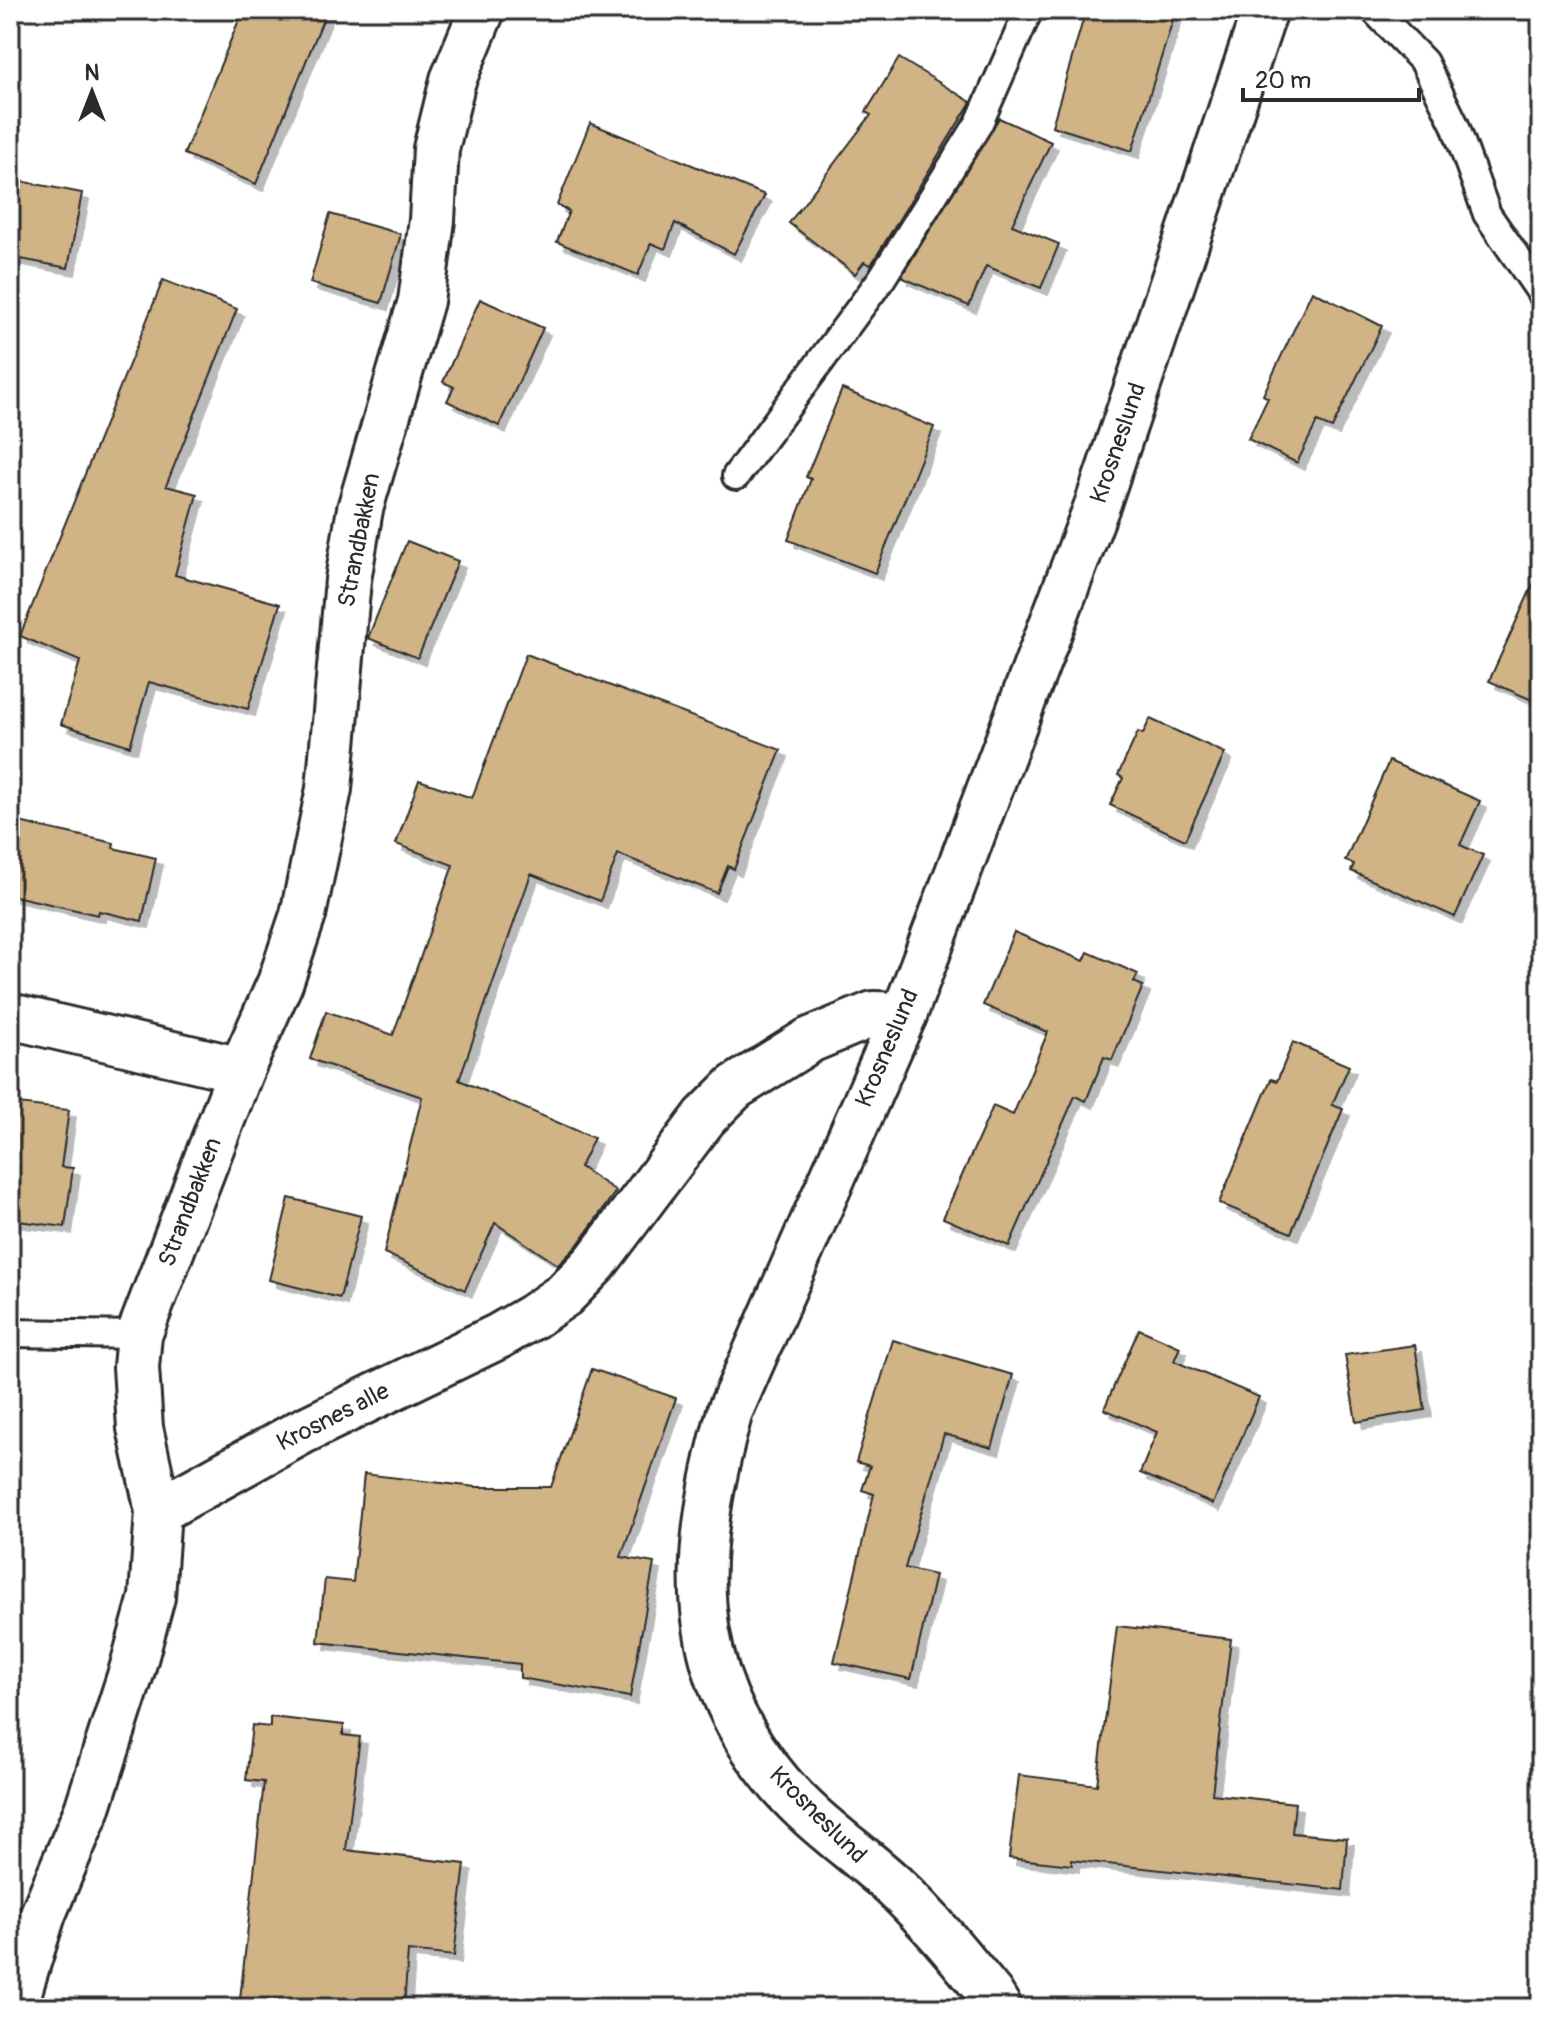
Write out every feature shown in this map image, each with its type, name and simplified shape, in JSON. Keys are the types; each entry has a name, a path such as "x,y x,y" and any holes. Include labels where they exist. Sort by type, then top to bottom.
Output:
{"street":[{"name":"Strandbakken","path":"158,1511 140,1428 136,1367 139,1335 241,1070 280,983 303,915 329,789 348,580 360,509 421,301 432,220 436,149 453,80 482,10"},
{"name":"Krosneslund","path":"999,2008 927,1919 893,1885 829,1833 780,1784 732,1713 713,1664 704,1623 703,1541 712,1479 730,1411 904,1015 1098,503 1265,10"},
{"name":"Krosnes alle","path":"158,1511 301,1432 532,1317 564,1295 595,1263 705,1117 735,1087 772,1062 822,1035 873,1014 904,1015"},
{"path":"10,1016 241,1070"},
{"path":"17,2008 20,1988 43,1914 87,1810 132,1670 152,1597 158,1511"}],"lane":[{"path":"736,476 890,265 979,123 1029,10"},
{"path":"1374,10 1424,62 1455,125 1487,214 1541,293"},
{"path":"10,1333 139,1335"}],"building":[{"path":"243,10 327,10 256,184 184,154"},
{"path":"1086,10 1176,10 1132,151 1052,126"},
{"path":"899,58 971,102 871,265 864,262 855,274 789,223 871,115 866,112"},
{"path":"999,118 1051,142 1012,225 1059,244 1041,288 986,266 969,306 901,277"},
{"path":"590,123 765,195 734,254 675,223 665,249 651,243 638,275 557,242 569,211 557,205"},
{"path":"10,179 82,193 68,268 10,257"},
{"path":"330,214 401,234 381,303 310,283"},
{"path":"163,280 237,309 166,486 197,494 175,575 280,604 248,709 149,682 130,746 61,724 80,661 20,636"},
{"path":"1312,291 1382,326 1332,428 1317,422 1297,463 1248,439 1268,398 1263,395"},
{"path":"480,299 543,328 499,426 447,401 454,387 443,382"},
{"path":"842,389 934,427 875,573 788,540 811,479 806,477"},
{"path":"407,541 458,561 418,658 368,638"},
{"path":"1541,567 1541,704 1489,681"},
{"path":"526,654 781,750 734,869 728,866 717,893 618,854 600,901 531,874 459,1080 594,1138 580,1167 616,1191 576,1247 558,1265 495,1223 465,1290 384,1253 422,1097 310,1059 326,1011 393,1035 453,865 396,844 419,780 472,798"},
{"path":"1150,719 1225,753 1185,840 1110,805 1123,778 1118,775 1138,732 1143,734"},
{"path":"1389,761 1480,801 1460,845 1483,855 1455,917 1351,871 1354,864 1345,861"},
{"path":"10,820 114,843 113,848 156,858 142,921 99,911 98,915 10,895"},
{"path":"1014,932 1084,961 1088,952 1138,974 1134,982 1143,986 1112,1060 1104,1057 1086,1101 1075,1096 1009,1246 943,1218 993,1106 1013,1115 1048,1032 983,1005"},
{"path":"1293,1042 1349,1066 1332,1105 1343,1109 1291,1233 1219,1203 1271,1079 1277,1081"},
{"path":"10,1103 69,1110 61,1167 73,1168 65,1227 10,1220"},
{"path":"289,1198 361,1216 340,1298 269,1280"},
{"path":"1139,1329 1180,1347 1174,1361 1259,1397 1213,1504 1140,1473 1157,1432 1104,1409"},
{"path":"893,1340 1013,1375 992,1448 944,1434 905,1568 935,1575 911,1679 834,1662 874,1494 862,1490 870,1466 856,1462"},
{"path":"1415,1345 1425,1410 1356,1422 1345,1355"},
{"path":"592,1369 676,1398 621,1557 654,1563 630,1697 520,1678 520,1664 318,1642 325,1579 353,1582 364,1474 476,1487 551,1487"},
{"path":"1117,1626 1231,1639 1212,1794 1295,1803 1292,1833 1347,1838 1343,1890 1072,1860 1072,1865 1009,1858 1019,1775 1097,1785"},
{"path":"270,1717 344,1725 343,1735 360,1737 346,1850 465,1864 454,1956 408,1951 404,2008 239,2008 264,1782 246,1780 252,1725 270,1727"}]}
